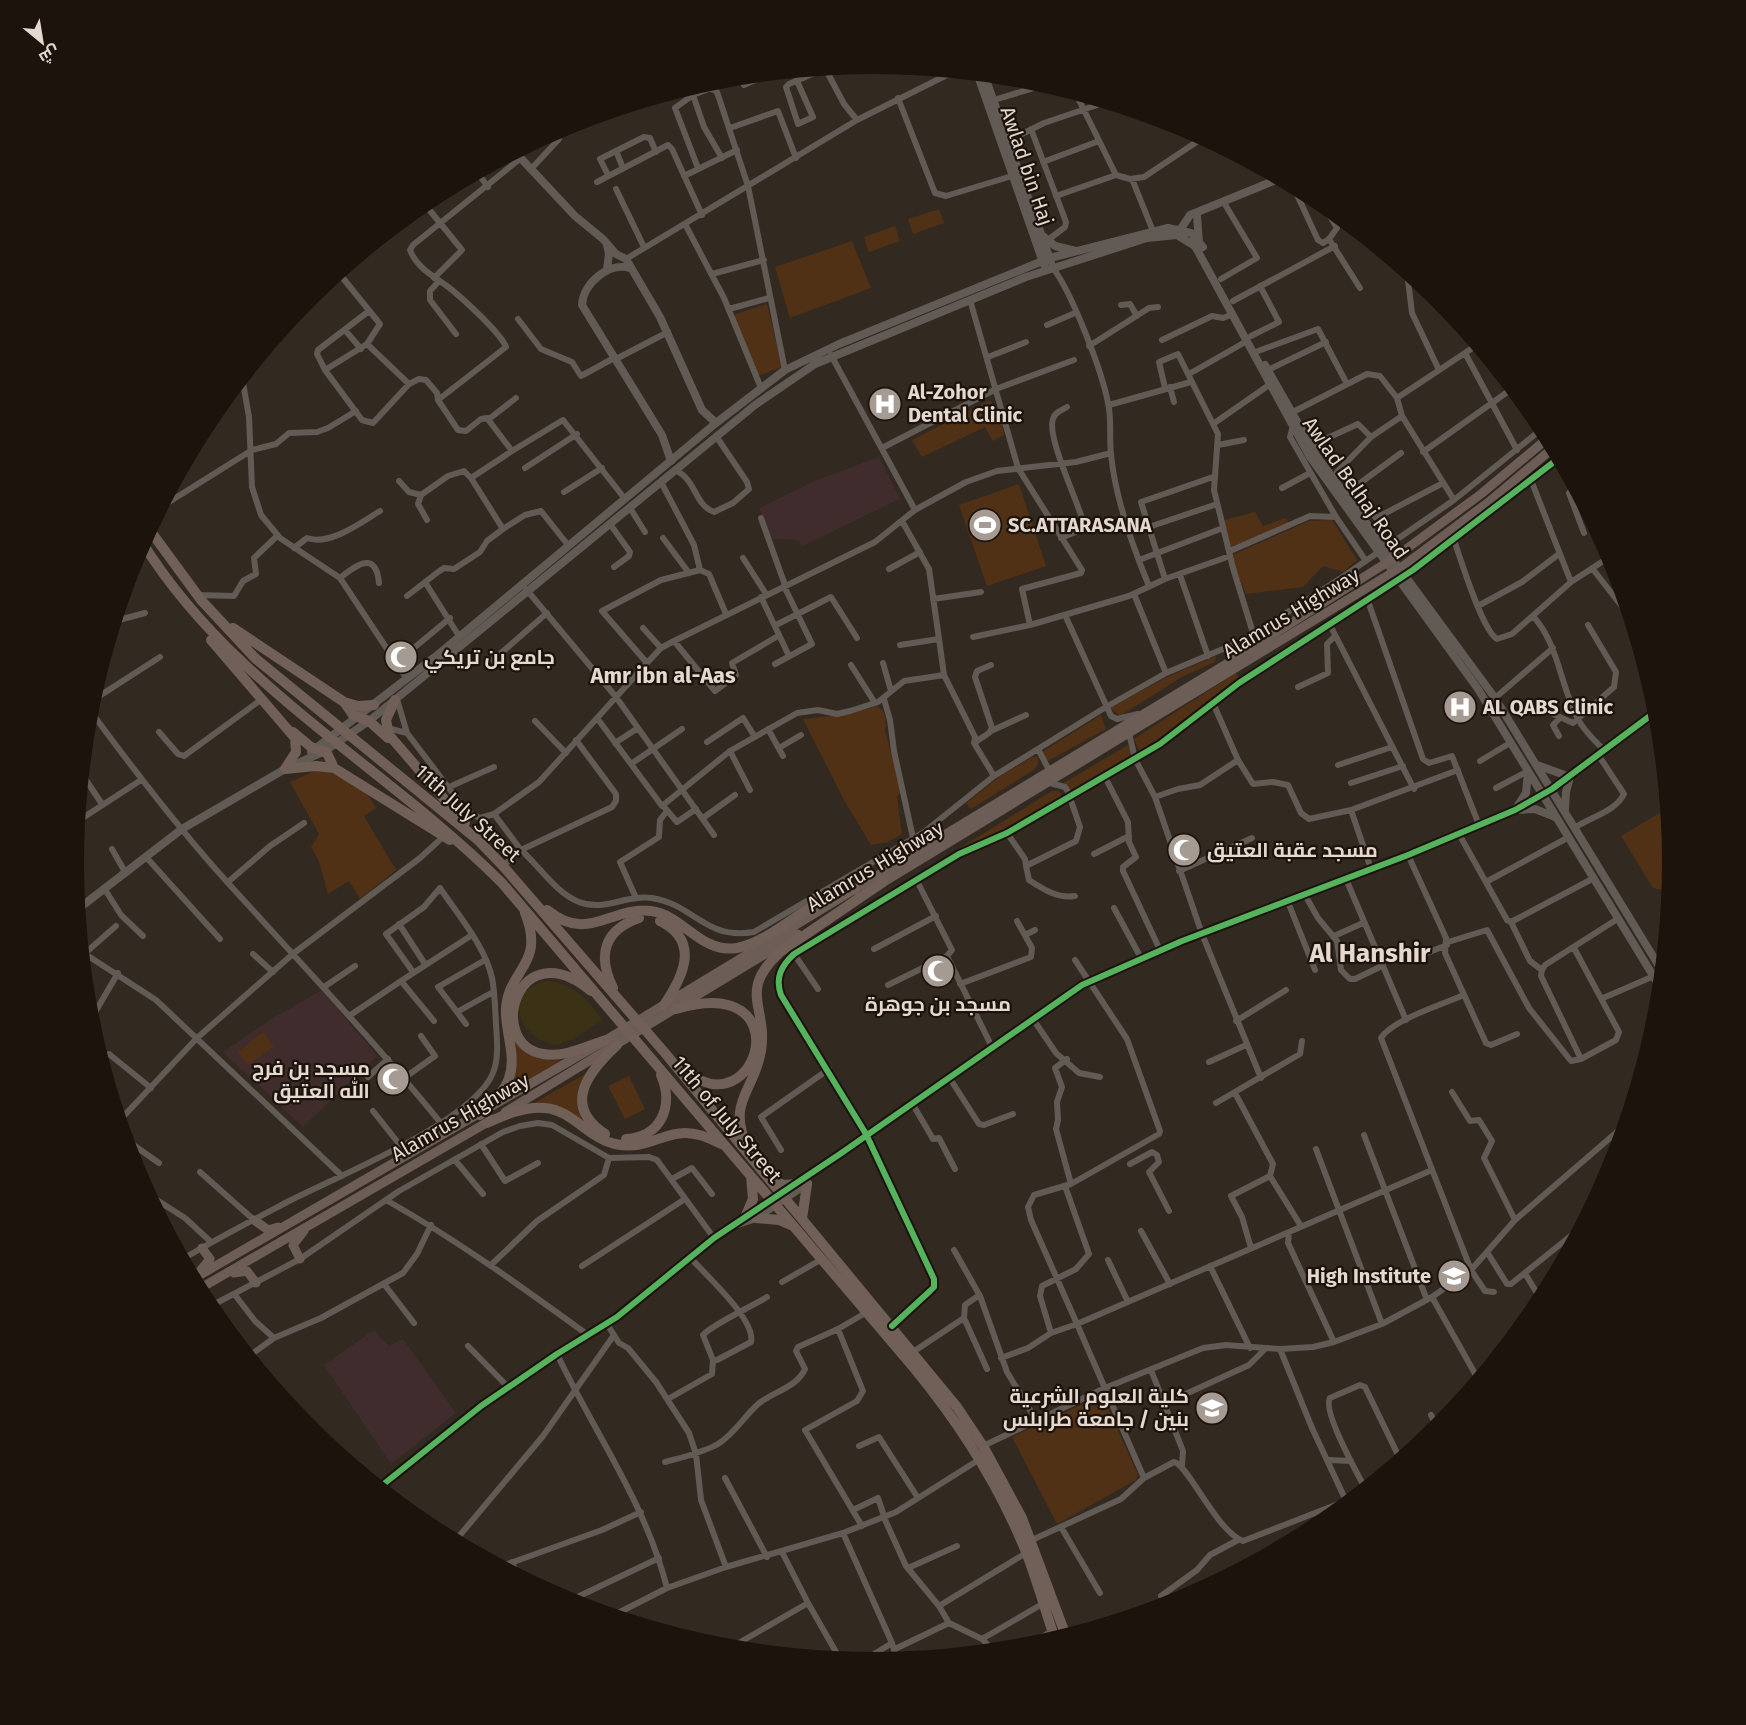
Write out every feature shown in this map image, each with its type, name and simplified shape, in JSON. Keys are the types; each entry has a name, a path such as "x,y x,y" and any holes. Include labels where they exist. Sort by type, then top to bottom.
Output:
{"highway":[{"path":"155,537 199,598 232,627 344,702 366,712 478,840"},
{"path":"149,551 190,607 214,645 289,728 334,768 479,860"},
{"name":"11th July Street","path":"199,598 256,659 478,840 531,896 620,1001"},
{"path":"190,607 238,658 451,833 522,904 606,1003"},
{"path":"393,742 387,728 388,713 396,700"},
{"path":"285,769 297,747 289,728"},
{"path":"316,752 316,766"},
{"path":"285,769 316,766 334,768"},
{"path":"767,1178 778,1183 802,1184 799,1223 751,1216 754,1170 739,1121 740,1104 759,1063 762,1048 755,996 758,980 766,965 780,952 846,910 884,882"},
{"path":"531,896 554,915 567,922 582,925 599,924 639,911 653,911 708,944 723,949 739,948 753,942 819,903 855,889"},
{"path":"483,1119 508,1080 512,1066 506,1006 530,957 531,927 522,904"},
{"path":"620,1001 604,965 605,950 612,934 625,923 639,918 654,918 674,931 685,953 684,970 664,1005"},
{"path":"606,1003 573,978 560,972 546,974 532,979 520,991 513,1004 512,1019 527,1047 542,1054 559,1055 606,1040"},
{"name":"11th of July Street","path":"620,1001 665,1053 754,1170 892,1326 947,1401 1008,1511 1026,1553 1053,1630"},
{"path":"665,1053 695,1078 717,1085 732,1082 744,1072 753,1060 757,1046 756,1032 750,1019 738,1008 708,1002 676,1009"},
{"name":"11th of July Street","path":"606,1003 727,1147 767,1178 779,1199"},
{"path":"617,1045 590,1073 583,1092 588,1117 606,1134 619,1138 635,1138 649,1132 660,1122 667,1107 668,1097 656,1063"},
{"path":"483,1119 543,1107 562,1113 597,1137 612,1143 633,1146 673,1133 693,1131 727,1147"},
{"name":"11th of July Street","path":"799,1223 822,1259 947,1401 983,1446 1006,1485 1032,1540 1063,1628"}],"main road":[{"name":"Awlad bin Haj","path":"980,81 1012,176 1035,229"},
{"name":"Awlad bin Haj","path":"987,82 1049,269"},
{"path":"86,903 182,829 316,752 459,636 610,524 774,389 830,352 1046,259 1086,251 1156,230 1272,182"},
{"path":"366,712 396,700 525,587 568,545 716,423 785,370 1049,269 1147,238 1181,232 1194,215"},
{"path":"1194,215 1199,243 1217,275"},
{"path":"1035,229 1063,249 1086,251"},
{"path":"1016,272 1025,267 1033,256 1035,229"},
{"path":"1156,230 1181,232 1199,243"},
{"path":"1181,232 1217,275"},
{"name":"Awlad Belhaj Road","path":"1217,275 1233,301 1269,385 1292,429 1495,698 1576,827 1655,967"},
{"name":"Awlad Belhaj Road","path":"1217,275 1233,314 1258,351 1310,446 1336,474 1338,491"},
{"name":"Alamrus Highway","path":"483,1119 606,1040 1394,558 1481,494 1541,444"},
{"name":"Alamrus Highway","path":"201,1274 310,1218 617,1045 1050,783 1403,566 1490,501 1547,453"},
{"path":"638,488 645,495"},
{"name":"Awlad Belhaj Road","path":"1436,622 1619,918 1655,968"},
{"path":"1537,765 1570,777 1565,811"},
{"path":"1515,810 1526,793 1528,771"},
{"path":"1515,810 1535,808 1556,817"},
{"path":"254,1220 264,1229 271,1230 310,1218"},
{"path":"300,1259 293,1248 294,1242 310,1218"},
{"name":"Alamrus Highway","path":"207,1284 310,1218"},
{"path":"199,1272 209,1262 206,1245"},
{"path":"207,1285 241,1270 250,1273 256,1283"}],"street":[{"path":"829,75 844,104 857,120"},
{"path":"797,81 813,117 798,124 786,87 797,81 807,76"},
{"path":"626,259 857,120 943,77"},
{"path":"994,100 1029,89"},
{"path":"715,90 748,186 785,370"},
{"path":"699,168 675,108 693,95 704,127 722,158"},
{"path":"898,98 935,193 946,196 1012,176"},
{"path":"1079,100 1116,175"},
{"path":"1008,141 1058,118 1096,106"},
{"path":"730,128 791,108"},
{"path":"778,111 796,158"},
{"path":"1031,129 1066,225 1048,240"},
{"path":"608,175 600,159 616,151 648,136 656,152"},
{"path":"532,168 558,140"},
{"path":"1043,162 1099,141"},
{"path":"1056,196 1116,175 1132,179 1155,171 1195,143"},
{"path":"597,182 656,152 665,145 671,146 702,214"},
{"path":"684,176 737,150"},
{"path":"616,151 623,168"},
{"path":"520,157 575,216 603,239 616,254 626,259 668,332 697,400 707,416 716,423"},
{"path":"438,400 506,347 496,331 428,274 410,250 488,187 512,161"},
{"path":"481,178 488,187"},
{"path":"1132,179 1156,230"},
{"path":"616,189 644,247"},
{"path":"1299,198 1318,240 1323,243 1329,239 1337,228 1334,223"},
{"path":"1217,275 1257,258 1223,201"},
{"path":"429,210 462,250 436,279 430,291 429,300 456,334"},
{"path":"685,224 729,309 761,388"},
{"path":"603,239 609,254 607,269"},
{"path":"1329,239 1360,288"},
{"path":"1233,301 1335,246"},
{"path":"712,274 764,260"},
{"path":"630,268 623,266 607,269 583,294 582,305 662,435 671,461"},
{"path":"1049,269 1075,313 1109,405 1111,453 1121,503 1149,586"},
{"path":"325,370 367,344 380,324 343,278"},
{"path":"1408,284 1412,313 1439,370"},
{"path":"1189,374 1279,322 1260,286"},
{"path":"729,309 770,298"},
{"path":"970,300 1018,468 1082,571 1022,589 1030,625"},
{"path":"1120,305 1130,304 1137,316"},
{"path":"1089,346 1137,316 1158,306"},
{"path":"369,311 318,350 317,354 325,370 364,422 373,423 409,384 424,379 434,388 438,400 460,431 466,431 484,417 489,419 512,451"},
{"path":"1047,325 1075,313"},
{"path":"1162,340 1212,316 1223,318 1233,314"},
{"path":"518,319 540,349 572,362 581,376 668,332"},
{"path":"1258,351 1318,329 1347,384"},
{"path":"345,330 361,349"},
{"path":"988,357 1026,342"},
{"path":"1268,370 1326,342"},
{"path":"367,344 409,384"},
{"path":"1396,398 1472,349"},
{"path":"830,352 915,510"},
{"path":"1465,353 1517,450"},
{"path":"1174,402 1160,360 1178,354 1213,424 1218,445 1213,477 1217,504 1253,633"},
{"path":"882,448 996,389 1074,360"},
{"path":"1291,413 1347,384 1374,374 1386,381 1396,398 1402,416 1454,500"},
{"path":"1109,405 1191,382"},
{"path":"1213,424 1269,385"},
{"path":"243,387 252,450 254,495 267,524 277,536 340,578 406,679"},
{"path":"1423,452 1506,392"},
{"path":"489,419 516,398"},
{"path":"1061,538 1085,528 1062,463 1052,423 1054,415 1067,407"},
{"path":"173,500 252,450 276,444 289,433 317,432 328,428 356,411"},
{"path":"1402,416 1371,437 1336,474 1376,518 1443,483"},
{"path":"471,478 560,421 567,423 625,499"},
{"path":"1310,446 1358,424 1371,437"},
{"path":"1292,429 1291,440 1336,517 1366,561"},
{"path":"494,814 521,850 568,896 582,903 600,906 636,898 650,898 673,904 715,930 725,933 754,932 913,838 994,776 1106,707 1166,674 1253,633 1366,561 1454,500 1535,434"},
{"path":"525,468 577,435"},
{"path":"675,470 686,475 704,507 714,512 746,494 749,489 747,482 716,436"},
{"path":"1218,445 1244,440"},
{"path":"396,700 407,733 473,817 485,818 530,790 647,663 662,648 674,641 875,542 915,510 975,478 1018,468 1062,463 1111,453"},
{"path":"1352,489 1401,453"},
{"path":"892,1326 934,1287 934,1279 866,1134 829,1069 778,988 777,982 782,966 794,954 916,879 959,855 1007,833 1105,777 1181,729 1261,669 1368,601 1454,540 1553,463"},
{"path":"564,492 602,468"},
{"path":"427,519 418,504 421,495 448,476 461,471 471,478 503,529"},
{"path":"1282,488 1310,473"},
{"path":"1165,579 1142,500 1213,477"},
{"path":"1531,480 1571,582"},
{"path":"399,481 412,494 421,495"},
{"path":"661,482 694,545 700,570"},
{"path":"1569,493 1584,533"},
{"path":"1149,527 1217,504"},
{"path":"630,508 645,532"},
{"path":"294,548 307,538 315,541 331,538 380,511"},
{"path":"407,596 444,568 454,569 475,556 487,541 525,515 541,511 568,545"},
{"path":"973,637 1030,625 1134,594 1165,579 1230,554 1310,516 1336,517"},
{"path":"761,518 797,615 812,644 775,664"},
{"path":"902,521 929,569 944,675 975,737 974,743 994,776"},
{"path":"610,524 630,554 614,567"},
{"path":"1139,560 1223,528"},
{"path":"199,598 234,596 243,581 256,574 254,558 277,536"},
{"path":"663,538 689,573"},
{"path":"1454,540 1478,606 1491,634 1497,639 1512,634 1571,582 1602,561"},
{"path":"890,569 920,552"},
{"path":"1478,606 1522,582 1559,554"},
{"path":"743,558 763,596 776,625 778,636 789,656"},
{"path":"340,578 365,562 370,563 379,583"},
{"path":"1592,568 1616,599"},
{"path":"647,663 602,611 661,580 700,570 709,574 726,614"},
{"path":"1180,575 1208,656"},
{"path":"425,582 450,618 459,636"},
{"path":"525,587 616,697 714,835"},
{"path":"933,599 981,592"},
{"path":"1134,594 1166,674"},
{"path":"776,625 831,597 857,638"},
{"path":"1368,601 1423,759 1429,763 1452,756 1479,825"},
{"path":"123,619 146,613"},
{"path":"493,660 548,613"},
{"path":"1065,615 1106,707 1115,718 1142,714"},
{"path":"1533,616 1545,631 1578,720 1602,753 1624,794 1602,814 1592,816 1576,827"},
{"path":"415,647 450,618"},
{"path":"1330,625 1414,789"},
{"path":"1528,703 1572,723 1611,690 1617,679 1588,625"},
{"path":"643,628 662,648"},
{"path":"674,641 715,691 736,675 732,663 778,636"},
{"path":"1298,687 1328,673 1327,644 1335,636"},
{"path":"900,645 939,639"},
{"path":"1495,698 1552,648"},
{"path":"103,694 160,657"},
{"path":"883,663 891,691"},
{"path":"851,665 875,703"},
{"path":"991,665 977,671 975,676 991,731"},
{"path":"636,898 620,862 659,837 660,820 665,808 682,790 730,751 805,710 837,714 884,699 904,681 944,675"},
{"path":"159,732 178,754 184,756 262,699"},
{"path":"884,699 891,720 894,751 913,838"},
{"path":"1213,703 1239,760 1253,784 1273,782 1288,785 1301,813 1309,819 1351,810 1414,789 1458,770"},
{"path":"974,743 991,731 1026,715"},
{"path":"386,1482 508,1387 607,1324 714,1238 802,1184 866,1134 1090,981 1160,950 1408,855 1515,810 1570,777 1648,717"},
{"path":"597,718 677,822 696,809"},
{"path":"707,742 743,718 755,736"},
{"path":"1559,736 1553,725 1560,718"},
{"path":"97,720 141,780 182,829 350,1016 440,1122"},
{"path":"535,721 566,753"},
{"path":"387,728 407,733"},
{"path":"615,743 638,728"},
{"path":"631,764 682,729"},
{"path":"768,729 783,756"},
{"path":"1129,733 1135,759 1155,797 1202,934 1261,1078"},
{"path":"779,748 801,735"},
{"path":"503,866 521,850 612,807 616,801 616,794 576,740"},
{"path":"1480,761 1510,743"},
{"path":"1338,765 1392,747"},
{"path":"1038,749 1049,770"},
{"path":"730,751 750,790"},
{"path":"1155,797 1178,789 1200,785 1239,760"},
{"path":"1351,783 1402,766"},
{"path":"449,787 494,767"},
{"path":"1496,788 1528,771"},
{"path":"1105,777 1128,822 1129,836 1136,858 1124,867 1123,871 1160,950"},
{"path":"86,815 141,780"},
{"path":"1026,866 1072,845 1079,837 1080,827 1065,787 1050,783"},
{"path":"89,784 102,804"},
{"path":"703,818 735,795"},
{"path":"1351,810 1371,869"},
{"path":"228,882 270,846 304,823"},
{"path":"1007,833 1025,859 1029,880 1064,897 1075,896"},
{"path":"1459,834 1507,920 1511,922 1530,962 1542,970"},
{"path":"125,1114 197,1038 294,953 420,858 444,836"},
{"path":"1094,854 1129,836"},
{"path":"1486,882 1569,837"},
{"path":"1179,871 1252,838"},
{"path":"112,849 125,872"},
{"path":"1408,855 1447,944 1445,953 1488,1045 1517,1034"},
{"path":"146,857 220,939"},
{"path":"1511,922 1594,878"},
{"path":"888,985 947,956 952,950 916,879"},
{"path":"1346,879 1406,1020"},
{"path":"104,888 121,915 143,936"},
{"path":"189,1255 400,1145 471,1102 484,1088 492,1074 497,1038 492,979 472,935 438,888 424,907 386,935 413,972"},
{"path":"1305,895 1318,918 1334,936 1339,965 1350,979 1355,979 1382,966"},
{"path":"1288,902 1315,970"},
{"path":"1114,908 1141,958"},
{"path":"874,949 936,916"},
{"path":"1581,1059 1541,976 1542,970 1545,965 1619,918"},
{"path":"960,984 1030,957 1032,948 1017,921"},
{"path":"1334,936 1363,922"},
{"path":"399,924 425,964"},
{"path":"89,948 116,926"},
{"path":"495,1007 525,958 531,927"},
{"path":"1025,935 1035,930"},
{"path":"1417,957 1487,930 1529,1008 1571,1061 1581,1059 1619,1036 1603,998 1574,948"},
{"path":"350,1016 425,964 472,935"},
{"path":"253,954 273,972"},
{"path":"794,954 818,989"},
{"path":"947,956 992,1047"},
{"path":"90,957 118,973 156,1000 342,1176"},
{"path":"466,1024 438,987 485,960"},
{"path":"1075,960 1127,1039 1160,1130 1159,1134 1068,1185 1034,1195 1028,1207 1144,1478"},
{"path":"324,987 355,966"},
{"path":"98,1008 118,973"},
{"path":"1603,998 1653,975"},
{"path":"401,981 434,1021"},
{"path":"1236,1021 1286,990"},
{"path":"458,1012 493,992"},
{"path":"1464,994 1406,1020 1384,1033 1381,1038 1471,1270 1485,1291 1494,1292"},
{"path":"1033,1019 1056,1053 1067,1059 1079,1073 1100,1077"},
{"path":"404,1078 435,1056 421,1036"},
{"path":"1216,1103 1300,1054 1302,1041"},
{"path":"1209,1062 1246,1045"},
{"path":"108,1054 151,1088"},
{"path":"368,1077 387,1059"},
{"path":"1051,1333 1040,1292 1042,1286 1076,1269 1089,1254 1068,1185 1056,1130 1062,1085 1054,1068 1067,1059"},
{"path":"781,1150 761,1117 829,1069"},
{"path":"949,1077 979,1124 984,1125 1013,1114"},
{"path":"1452,1092 1470,1121 1479,1120 1492,1141 1484,1158 1515,1220"},
{"path":"1235,1093 1274,1164 1270,1176 1231,1196 1242,1217 1251,1248"},
{"path":"912,1103 933,1139 939,1138 956,1169"},
{"path":"373,1111 400,1145"},
{"path":"218,1303 300,1259 386,1200 481,1144 503,1132 538,1123 552,1125 565,1131 609,1158 650,1156 657,1160 714,1238"},
{"path":"1364,1135 1429,1299 1474,1373"},
{"path":"983,1446 1105,1388 1215,1346 1280,1349 1334,1342 1382,1324 1429,1299 1471,1270 1515,1220 1613,1136"},
{"path":"481,1144 505,1181 538,1163"},
{"path":"138,1149 159,1164"},
{"path":"1131,1149 1139,1158"},
{"path":"1316,1149 1382,1324"},
{"path":"1130,1164 1152,1152 1157,1155 1159,1162 1149,1172 1169,1211"},
{"path":"491,1265 537,1221 604,1175 609,1158"},
{"path":"455,1160 483,1194"},
{"path":"672,1179 692,1168 712,1194"},
{"path":"1001,1358 1028,1348 1051,1333 1077,1324 1432,1170"},
{"path":"200,1172 254,1220"},
{"path":"1270,1176 1301,1226"},
{"path":"582,1266 685,1199"},
{"path":"386,1200 431,1225 491,1265 588,1335"},
{"path":"162,1203 184,1218 206,1245"},
{"path":"254,1352 274,1338 321,1318 384,1284 407,1268 431,1225"},
{"path":"1142,1231 1170,1284"},
{"path":"1289,1232 1288,1243 1334,1342"},
{"path":"1487,1252 1507,1284 1511,1284 1526,1275 1564,1242"},
{"path":"954,1250 978,1296 1001,1358 1036,1420"},
{"path":"689,1256 711,1281 727,1293 752,1337 750,1342 713,1360"},
{"path":"782,1282 822,1259"},
{"path":"1108,1260 1128,1302"},
{"path":"1210,1266 1250,1348"},
{"path":"1526,1275 1535,1291"},
{"path":"384,1284 414,1323"},
{"path":"235,1295 255,1322 274,1338"},
{"path":"978,1296 965,1305 964,1318 987,1369"},
{"path":"668,1399 712,1374 713,1360 703,1335 767,1297"},
{"path":"665,1461 696,1454 725,1439 756,1405 792,1384 803,1374 804,1369 796,1351 798,1347 838,1329 867,1312"},
{"path":"913,1352 964,1318"},
{"path":"607,1324 668,1399 689,1433 696,1454 701,1500 726,1567"},
{"path":"838,1329 863,1391 857,1401 805,1430 862,1526"},
{"path":"460,1534 543,1436 614,1335"},
{"path":"468,1346 508,1387"},
{"path":"1166,1403 1249,1365 1265,1349"},
{"path":"1280,1349 1312,1428 1345,1494"},
{"path":"557,1354 574,1390 641,1512 660,1558 667,1588"},
{"path":"1151,1370 1166,1403 1183,1451 1182,1465 1201,1498 1238,1540"},
{"path":"1361,1481 1331,1418 1327,1401 1360,1385 1367,1391 1397,1452"},
{"path":"859,1446 879,1437 918,1498"},
{"path":"622,1611 667,1588 726,1567 767,1557 862,1526 918,1498 980,1459"},
{"path":"1329,1460 1351,1461"},
{"path":"1032,1540 1121,1499 1144,1478 1172,1463 1182,1465"},
{"path":"725,1478 767,1557"},
{"path":"853,1510 877,1498 908,1568 939,1606 949,1623 986,1643"},
{"path":"1161,1596 1197,1570 1210,1555 1238,1540 1243,1541 1322,1511"},
{"path":"512,1562 602,1530 641,1512"},
{"path":"1061,1527 1100,1593"},
{"path":"843,1533 895,1651"},
{"path":"908,1568 957,1546"},
{"path":"782,1552 835,1651"},
{"path":"939,1606 1026,1553"},
{"path":"580,1595 660,1558"},
{"path":"743,1640 808,1603"},
{"path":"982,1640 1044,1603"},
{"path":"882,1652 949,1623"}],"shaded area":[{"path":"939,209 944,223 913,234 908,219"},
{"path":"895,226 900,241 869,252 864,237"},
{"path":"852,241 871,288 790,318 775,267"},
{"path":"767,304 782,367 758,376 733,315"},
{"path":"988,401 992,402 1002,423 1004,435 993,441 985,427 922,457 912,440"},
{"path":"879,457 900,499 802,546 798,540 772,539 759,508 817,480"},
{"path":"1019,484 1046,566 987,586 959,505"},
{"path":"1255,512 1263,526 1285,518 1289,522 1231,549 1224,520"},
{"path":"1332,520 1357,560 1343,572 1323,566 1303,587 1246,594 1230,556 1309,521"},
{"path":"1216,656 1215,662 1182,677 1120,716 1110,708 1167,677"},
{"path":"1236,673 1239,678 1182,725 1140,752 1134,739"},
{"path":"877,706 885,717 885,731 902,791 897,797 902,834 888,842 871,845 844,800 803,719 848,714"},
{"path":"1101,715 1106,729 1048,761 1042,752"},
{"path":"1128,745 1132,757 1071,794 1062,784"},
{"path":"1032,757 1038,757 1035,769 971,809 966,803 1002,775"},
{"path":"319,769 352,783 372,800 376,808 364,816 396,870 360,899 349,881 328,894 319,861 311,847 319,834 290,782"},
{"path":"1052,791 1058,791 1062,795 1060,800 913,877"},
{"path":"1660,813 1661,890 1653,888 1621,836"},
{"path":"322,990 377,1056 303,1127 223,1052 273,1018"},
{"path":"510,1027 530,1054 544,1059 563,1060 500,1097 511,1082"},
{"path":"263,1032 274,1046 248,1065 238,1052"},
{"path":"587,1073 580,1089 591,1128 529,1106"},
{"path":"629,1076 645,1109 625,1119 608,1086"},
{"path":"374,1330 389,1346 403,1339 456,1413 391,1464 324,1365"},
{"path":"1098,1397 1103,1397 1138,1475 1136,1480 1057,1524 1012,1437"}],"sand":[{"path":"550,981 580,994 602,1020 574,1039 557,1045 542,1040 530,1032 519,1012 520,1001 525,992 535,985"}],"cycle path":[{"path":"892,1326 934,1287 934,1279 866,1134 781,995 779,978 786,963 794,954 959,854 1007,833 1160,744 1239,683 1413,570 1553,463"},
{"path":"386,1482 481,1406 557,1354 617,1317 714,1238 840,1154 1082,985 1182,941 1408,855 1515,810 1552,789 1648,717"}],"place":[{"name":"Al-Zohor Dental Clinic","path":"885,404"},
{"name":"SC.ATTARASANA","path":"985,525"},
{"name":"جامع بن تريكي","path":"401,657"},
{"name":"AL QABS Clinic","path":"1460,707"},
{"name":"مسجد عقبة العتيق","path":"1184,850"},
{"name":"مسجد بن جوهرة","path":"938,971"},
{"name":"مسجد بن فرج الله العتيق","path":"393,1079"},
{"name":"High Institute","path":"1454,1276"},
{"name":"كلية العلوم الشرعية بنين / جامعة طرابلس","path":"1212,1408"}],"district":[{"name":"Amr ibn al-Aas","path":"663,675"},
{"name":"Al Hanshir","path":"1370,953"}]}
